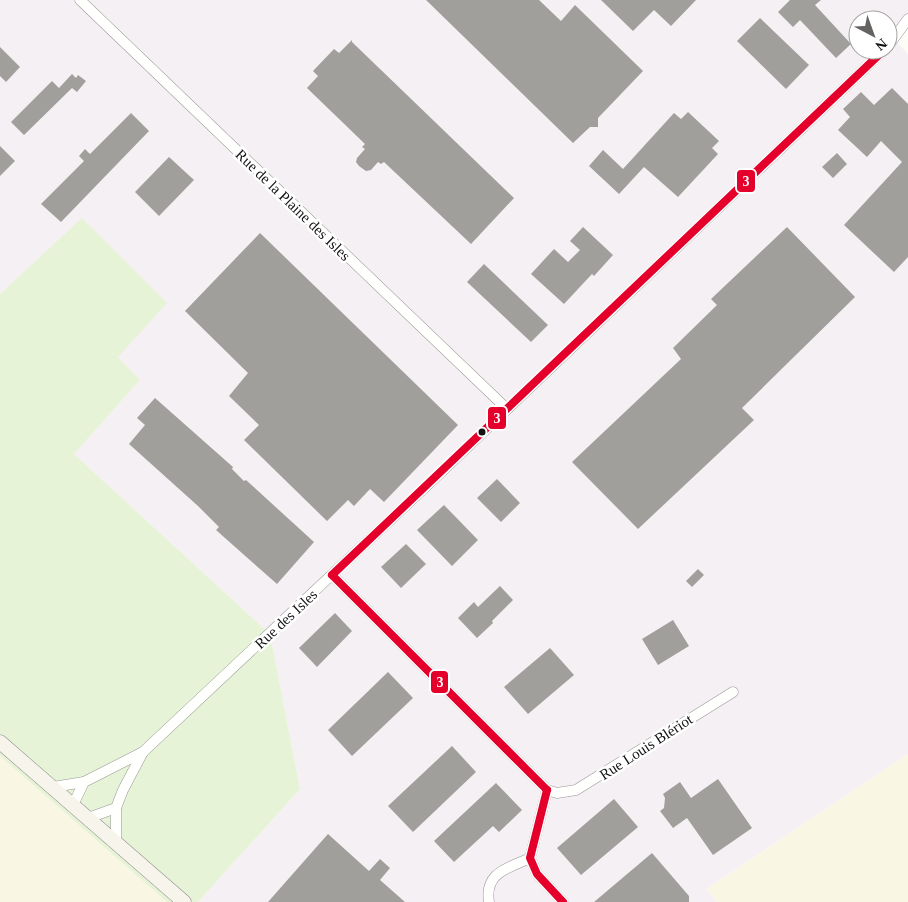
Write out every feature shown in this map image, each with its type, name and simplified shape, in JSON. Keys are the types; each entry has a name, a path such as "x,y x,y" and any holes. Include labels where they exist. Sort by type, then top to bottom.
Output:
{"main road":[{"path":"0,742 184,902"}],"street":[{"name":"Rue de la Plaine des Isles","path":"80,0 507,409"},
{"path":"898,32 908,19"},
{"name":"Rue des Isles","path":"53,787 84,782 143,752 873,60"},
{"path":"332,575 552,792 525,861 501,870 494,878 488,894 489,902"},
{"name":"Rue Louis Blériot","path":"552,792 576,790 588,784 733,692"},
{"name":"Rue des Isles","path":"116,842 116,808 123,790 143,752"},
{"path":"73,805 84,782"},
{"path":"88,818 116,808"},
{"path":"525,861 559,900"}],"shaded area":[{"path":"0,0 908,0 908,28 898,37 898,10 848,10 848,60 898,60 898,43 908,54 908,754 707,889 717,902 198,902 300,789 270,634 74,454 140,380 118,357 82,219 0,294"},
{"path":"908,754 908,902 717,902 707,889"},
{"path":"0,756 167,902 0,902"}],"green space":[{"path":"82,218 167,303 118,357 140,380 74,454 270,634 300,789 198,902 167,902 0,756 0,294"}],"building":[{"path":"426,0 539,0 561,21 575,5 643,71 598,118 598,127 590,127 573,143"},
{"path":"601,0 696,0 671,26 654,10 633,31"},
{"path":"790,0 821,0 815,5 848,41 848,47 836,58 800,20 793,27 778,12"},
{"path":"760,18 809,65 786,89 737,41"},
{"path":"352,40 514,198 471,244 384,162 381,164 378,162 371,170 366,171 359,166 356,162 357,158 365,149 362,147 365,144 307,88 318,76 313,71 334,49 339,53"},
{"path":"0,47 20,67 6,82 0,76"},
{"path":"72,74 76,78 78,75 86,81 77,92 72,88 24,135 11,122 52,81 59,88"},
{"path":"892,88 908,104 908,257 894,272 844,225 902,162 881,141 867,157 838,130 850,117 843,109 861,92 874,105"},
{"path":"688,112 719,141 712,148 718,154 678,197 644,167 619,194 589,166 603,150 623,169 674,113 681,119"},
{"path":"131,113 149,131 61,222 41,204 84,161 79,156 85,149 90,154"},
{"path":"0,146 15,161 0,176"},
{"path":"837,153 847,164 833,178 822,167"},
{"path":"169,157 194,180 159,216 135,192"},
{"path":"583,227 613,255 564,304 531,274 554,249 568,262 580,250 570,241"},
{"path":"787,227 855,297 742,408 754,420 638,529 572,462 681,359 673,348 717,305 711,299"},
{"path":"260,233 458,425 384,502 370,489 354,506 348,500 327,521 244,440 259,425 229,396 248,373 185,311"},
{"path":"484,264 548,325 531,342 467,282"},
{"path":"155,398 233,467 232,469 244,481 246,480 314,542 277,584 216,530 219,527 198,506 129,444 145,425 137,418"},
{"path":"497,479 520,503 501,522 477,498"},
{"path":"444,505 478,540 452,566 417,530"},
{"path":"406,544 426,564 401,588 381,567"},
{"path":"698,569 704,575 692,587 686,581"},
{"path":"500,586 513,600 477,638 458,618 474,602 478,607"},
{"path":"335,613 352,631 317,667 299,648"},
{"path":"673,620 689,646 658,665 642,639"},
{"path":"550,648 574,675 528,714 504,687"},
{"path":"388,672 413,698 352,756 328,730"},
{"path":"452,746 476,772 413,832 388,806"},
{"path":"718,779 752,828 713,855 687,818 673,828 660,811 664,808 665,798 663,794 680,782 691,798"},
{"path":"496,783 522,810 499,832 493,826 454,862 434,841"},
{"path":"614,799 638,827 581,875 557,848"},
{"path":"328,834 369,871 380,859 390,868 380,880 405,902 268,902"},
{"path":"652,853 689,896 689,902 594,902"}],"transit line":[{"name":"3","path":"332,575 873,60"},
{"name":"3","path":"332,575 547,790"},
{"name":"3","path":"547,790 530,858 537,874 563,902"}]}
